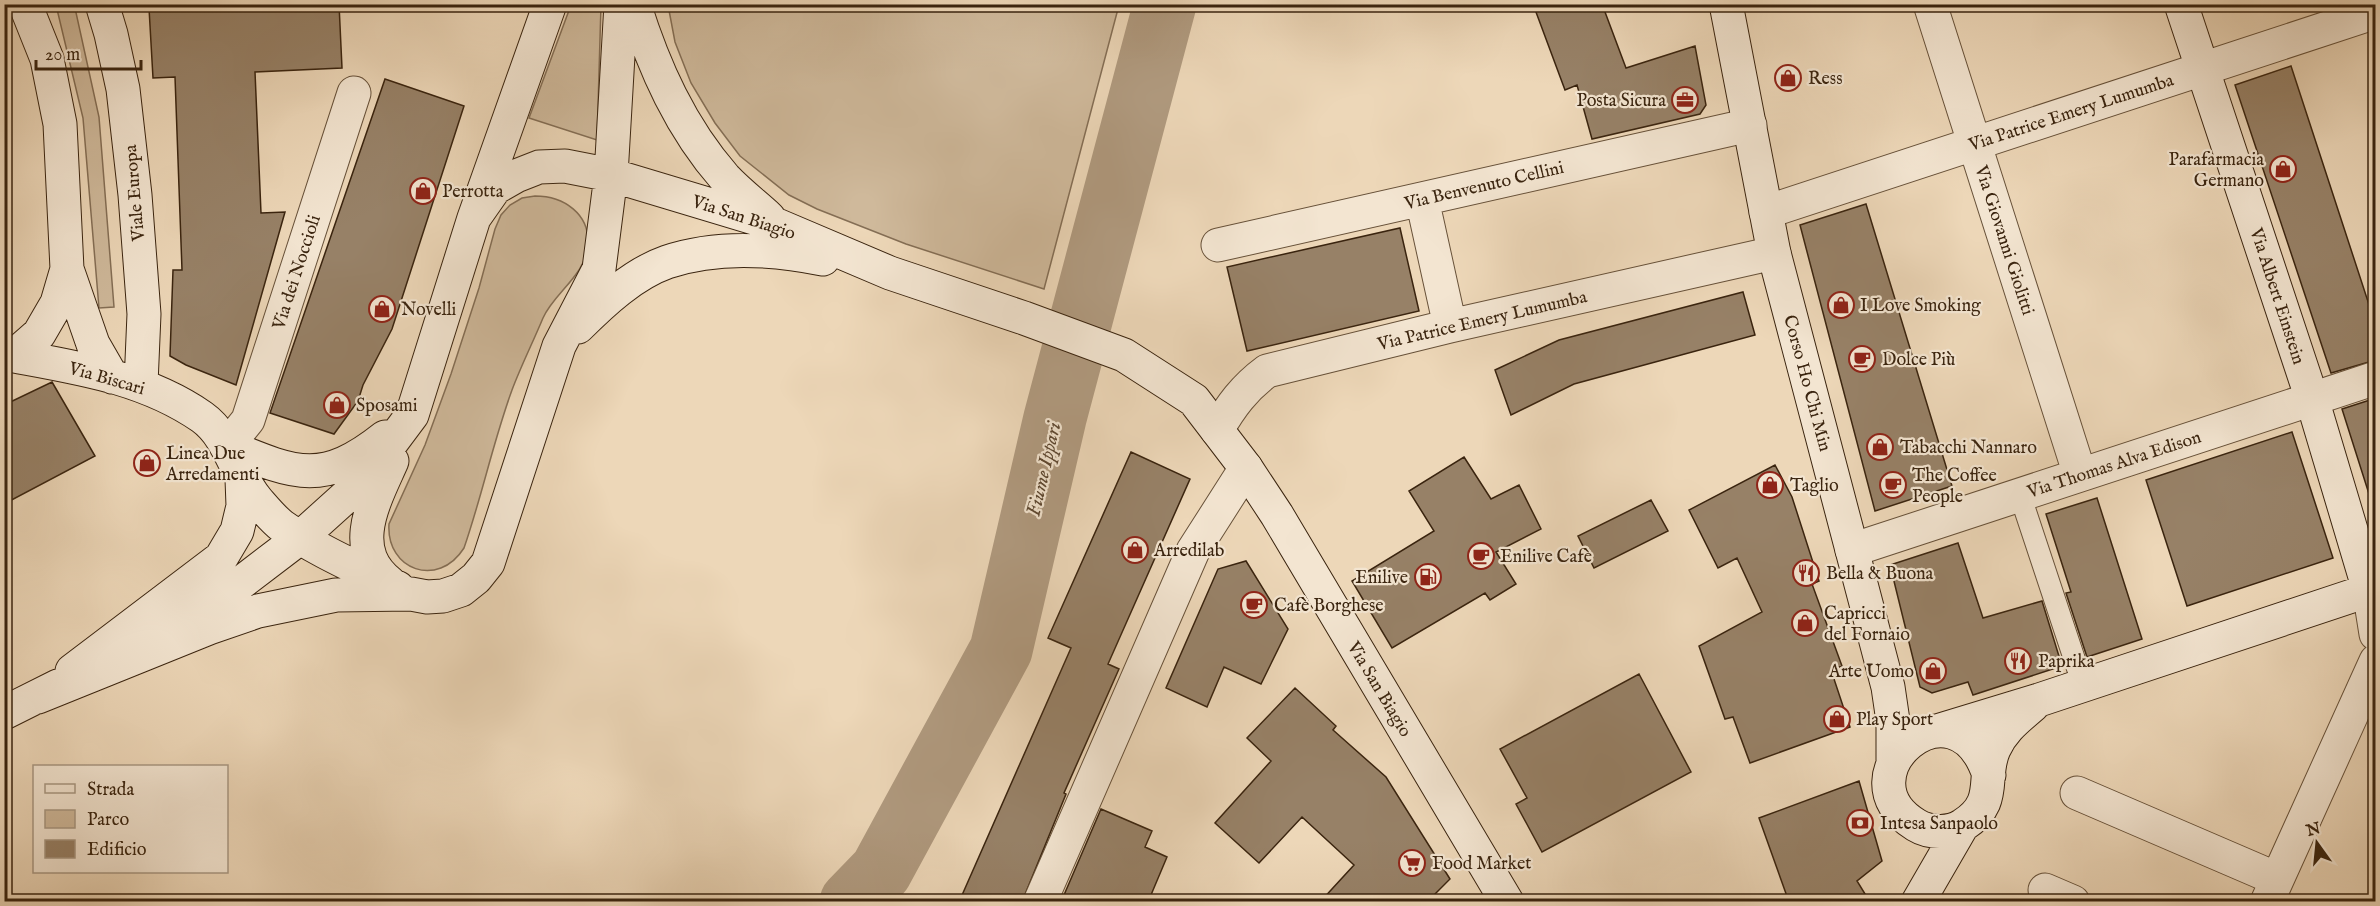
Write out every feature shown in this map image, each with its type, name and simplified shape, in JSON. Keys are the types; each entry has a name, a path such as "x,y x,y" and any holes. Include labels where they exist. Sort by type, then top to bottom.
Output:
{"main road":[{"path":"25,4 47,59 60,124 67,269 93,344 127,381"},
{"name":"Viale Europa","path":"102,4 123,89 135,195 144,314 127,381"},
{"path":"404,591 379,571 368,548 366,534 368,518 412,415 474,218 550,4"},
{"path":"227,446 242,479 255,498 280,525 301,537 404,591 427,597 443,596 461,590 476,578 488,563 559,346 598,269 611,175 621,4"},
{"path":"634,4 664,84 694,138 727,180 777,225"},
{"name":"Corso Ho Chi Min","path":"1726,4 1774,253 1888,687 1893,721 1893,760"},
{"name":"Via Giovanni Giolitti","path":"1929,4 2080,475"},
{"name":"Via Albert Einstein","path":"2181,4 2312,399 2372,589 2376,634"},
{"name":"Via Patrice Emery Lumumba","path":"1766,212 2376,12"},
{"name":"Via dei Noccioli","path":"227,446 248,420 354,93"},
{"name":"Via Benvenuto Cellini","path":"1218,245 1750,126"},
{"name":"Via San Biagio","path":"474,218 495,188 539,167 565,166 611,175 777,225 890,273 1024,318 1124,355 1194,400 1246,468 1277,515 1507,902"},
{"path":"1422,199 1450,326"},
{"path":"559,346 599,305 631,282 666,262 705,253 741,250 784,251 890,273"},
{"name":"Via Patrice Emery Lumumba","path":"1217,430 1236,399 1250,383 1266,371 1450,326 1774,253"},
{"path":"9,355 39,334 57,303 67,269"},
{"name":"Via Biscari","path":"9,355 71,366 127,381 202,418 227,446"},
{"name":"Via Thomas Alva Edison","path":"1852,549 2376,378"},
{"path":"227,446 279,467 308,472 338,467 367,451 412,415"},
{"path":"4,714 242,582 301,537 362,482 412,415"},
{"path":"1040,902 1193,551 1246,468"},
{"path":"38,697 221,558 237,531 243,506 242,479"},
{"path":"1929,891 1904,818 1892,801 1889,780 1893,760 1911,740 1919,735 2083,686 2372,589"},
{"path":"38,697 209,628 258,611 336,595 404,591"},
{"path":"2077,793 2272,890 2376,662"},
{"path":"1904,818 1921,828 1942,832 1962,826 1978,814 1988,796 1993,751 2006,728 2039,700"},
{"path":"1937,731 1954,733 1969,741 1983,756 1989,775"},
{"path":"1929,891 1962,826"}],"lane":[{"path":"2020,495 2083,686"}],"green space":[{"path":"56,5 73,5 75,8 99,117 114,307 99,308 83,118"},
{"path":"571,5 601,5 597,140 529,118"},
{"path":"668,5 1119,5 1044,289 906,244 817,209 789,195 740,156 715,123 691,83 675,42"},
{"path":"535,196 556,199 565,203 580,216 587,234 586,256 576,275 548,309 519,372 499,429 464,548 453,561 441,568 428,571 416,569 405,563 396,553 390,540 389,524 425,445 451,374 501,215 510,205 522,198"}],"building":[{"path":"226,4 339,4 342,68 255,72 261,213 285,212 236,385 186,365 170,356 173,270 182,270 175,77 153,78 149,8"},
{"path":"1533,4 1602,4 1626,68 1695,46 1706,105 1700,114 1592,139 1577,85 1565,90"},
{"path":"2291,66 2376,326 2376,360 2331,373 2235,85"},
{"path":"385,79 464,106 392,329 363,385 358,401 334,434 270,413"},
{"path":"1866,204 1952,486 1875,511 1800,225"},
{"path":"1400,228 1419,311 1247,351 1227,267"},
{"path":"1743,292 1755,335 1574,384 1511,415 1495,370 1559,340"},
{"path":"52,382 95,456 4,504 4,405"},
{"path":"2376,398 2376,493 2369,494 2342,409"},
{"path":"2292,432 2333,558 2187,606 2146,480"},
{"path":"1131,452 1190,479 1108,664 1119,669 1064,793 1066,794 1022,902 959,902 1071,648 1048,638"},
{"path":"1464,457 1491,499 1519,485 1541,529 1496,552 1516,584 1490,600 1485,593 1392,648 1352,581 1434,531 1409,491"},
{"path":"1775,465 1792,497 1819,581 1812,584 1842,666 1831,670 1850,727 1750,763 1733,717 1725,719 1699,646 1762,612 1737,558 1718,568 1689,510"},
{"path":"2097,498 2142,639 2087,657 2066,593 2071,592 2046,514"},
{"path":"1651,500 1668,531 1594,568 1578,536"},
{"path":"1958,543 1983,618 2042,601 2062,666 1973,695 1968,682 1932,693 1920,687 1890,565"},
{"path":"1246,561 1288,629 1261,684 1224,667 1207,707 1166,688 1218,569"},
{"path":"1639,674 1691,772 1542,852 1516,804 1527,798 1500,749"},
{"path":"1295,688 1336,726 1333,730 1386,777 1450,879 1427,902 1320,902 1354,865 1302,817 1259,863 1215,823 1271,761 1247,738"},
{"path":"1859,781 1882,861 1857,881 1870,902 1789,902 1759,818"},
{"path":"1101,809 1152,831 1145,847 1167,857 1148,902 1061,902"}],"waterway":[{"name":"Fiume Ippari","path":"851,902 881,871 1001,650 1055,418 1165,4"}],"place":[{"name":"Ress","path":"1788,78"},
{"name":"Posta Sicura","path":"1685,100"},
{"name":"Parafarmacia Germano","path":"2283,169"},
{"name":"Perrotta","path":"423,191"},
{"name":"I Love Smoking","path":"1841,305"},
{"name":"Novelli","path":"382,309"},
{"name":"Dolce Più","path":"1862,359"},
{"name":"Sposami","path":"337,405"},
{"name":"Tabacchi Nannaro","path":"1880,447"},
{"name":"Linea Due Arredamenti","path":"147,463"},
{"name":"Taglio","path":"1770,485"},
{"name":"The Coffee People","path":"1893,485"},
{"name":"Arredilab","path":"1135,550"},
{"name":"Enilive Cafè","path":"1481,556"},
{"name":"Bella & Buona","path":"1806,573"},
{"name":"Enilive","path":"1428,577"},
{"name":"Cafè Borghese","path":"1254,605"},
{"name":"Capricci del Fornaio","path":"1805,623"},
{"name":"Paprika","path":"2018,661"},
{"name":"Arte Uomo","path":"1933,671"},
{"name":"Play Sport","path":"1837,719"},
{"name":"Intesa Sanpaolo","path":"1860,823"},
{"name":"Food Market","path":"1412,863"}]}
